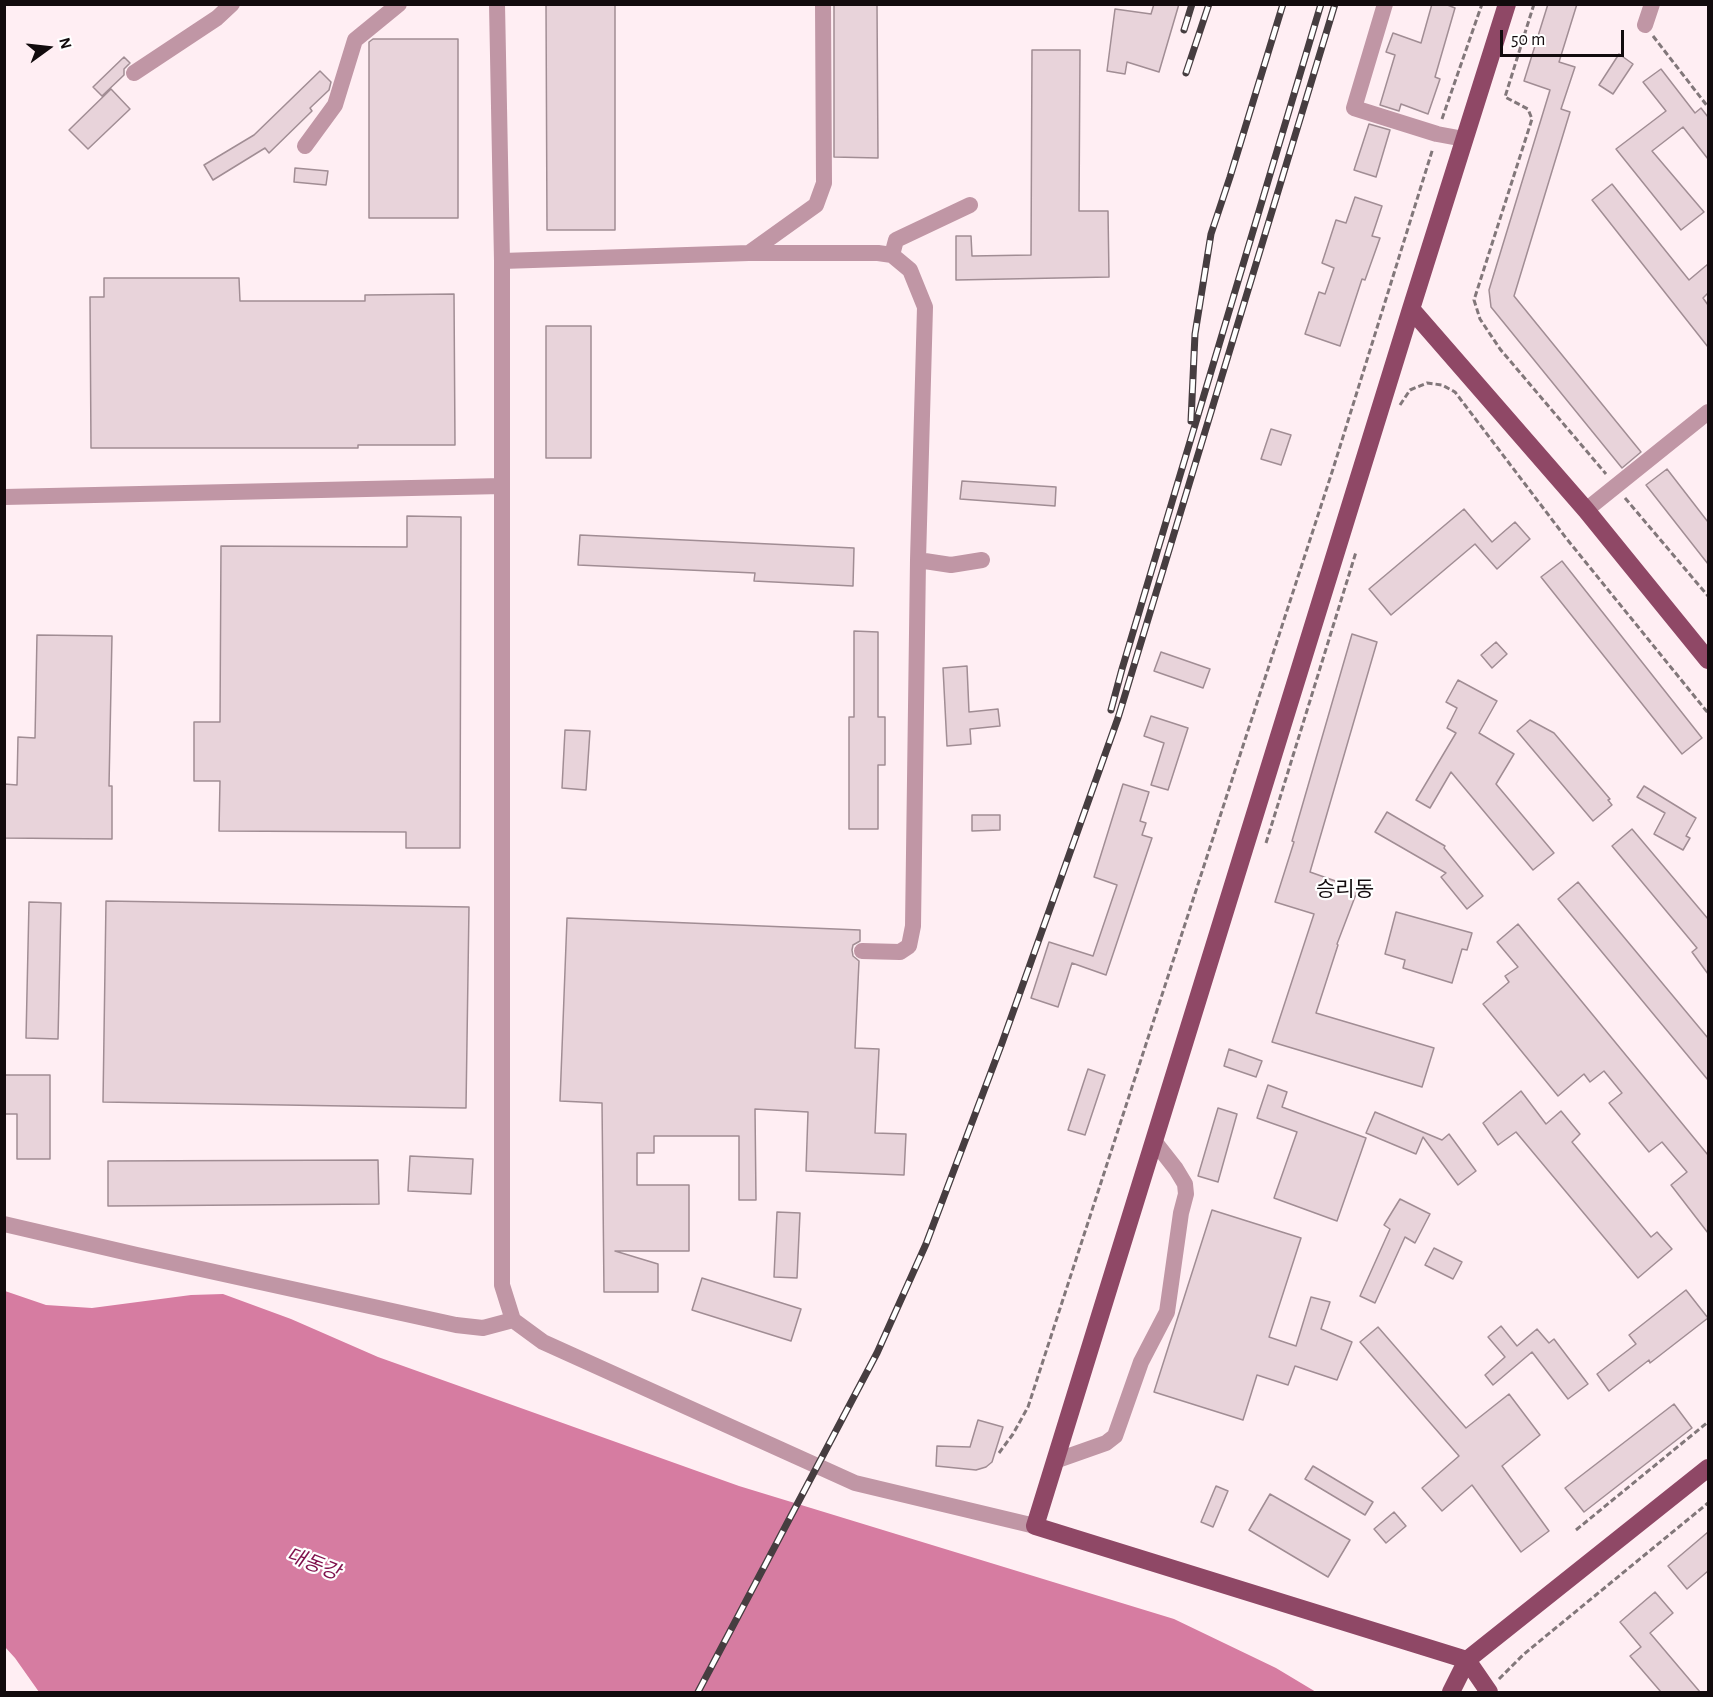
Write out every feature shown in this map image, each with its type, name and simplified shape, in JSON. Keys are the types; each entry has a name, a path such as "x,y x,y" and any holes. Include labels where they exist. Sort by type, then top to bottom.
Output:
{"main road":[{"path":"1488,1692 1467,1660 1035,1526 1507,4"},
{"path":"1411,309 1586,510 1708,660"},
{"path":"1451,1692 1467,1660 1708,1467"}],"street":[{"path":"134,73 218,18 232,4"},
{"path":"305,146 335,105 355,40 399,4"},
{"path":"498,4 502,261 502,1285 513,1320 543,1342 855,1483 1035,1526"},
{"path":"749,252 816,205 824,183 823,4"},
{"path":"1385,4 1354,108 1437,134 1464,139"},
{"path":"1645,25 1652,4"},
{"path":"892,255 896,240 970,205"},
{"path":"502,261 749,252 878,253 892,255 909,270 925,307 918,560 913,926 909,946 900,952 862,951"},
{"path":"1586,510 1708,412"},
{"path":"4,497 502,486"},
{"path":"918,560 951,565 982,560"},
{"path":"1055,1461 1106,1443 1115,1436 1141,1362 1167,1312 1181,1213 1186,1194 1185,1184 1176,1169 1154,1141"},
{"path":"4,1224 456,1325 483,1328 513,1320"}],"path":[{"path":"999,1453 1028,1407 1333,469 1437,134 1482,4"},
{"path":"1534,4 1505,97 1528,109 1532,119 1474,300 1480,319 1500,349 1708,596"},
{"path":"1645,25 1708,107"},
{"path":"1396,412 1410,390 1427,383 1442,385 1455,392 1566,538 1708,713"},
{"path":"1264,847 1358,545"},
{"path":"1576,1530 1708,1422"},
{"path":"1488,1692 1524,1653 1708,1503"}],"water":[{"name":"대동강","path":"5,1291 46,1305 92,1308 191,1295 223,1294 291,1319 378,1357 739,1486 1174,1619 1276,1668 1316,1692 39,1692 5,1647"}],"building":[{"path":"546,4 615,4 615,230 547,230"},
{"path":"834,4 877,4 878,158 834,157"},
{"path":"1154,4 1179,4 1159,72 1127,62 1125,74 1107,71 1115,9 1151,14"},
{"path":"1432,4 1445,4 1455,8 1435,77 1440,79 1428,114 1401,104 1399,111 1380,105 1395,55 1386,52 1393,33 1421,43"},
{"path":"1548,4 1577,4 1559,62 1575,67 1561,109 1570,112 1514,296 1641,452 1622,468 1491,307 1489,290 1550,90 1524,81"},
{"path":"373,39 458,39 458,218 369,218 369,42"},
{"path":"1032,50 1080,50 1079,211 1108,211 1109,277 956,280 956,236 971,236 972,256 1031,255"},
{"path":"1619,54 1633,64 1613,94 1599,85"},
{"path":"124,57 130,63 124,69 124,75 102,96 93,87"},
{"path":"1661,69 1695,113 1701,108 1708,117 1708,159 1683,127 1652,151 1704,212 1681,230 1616,149 1666,111 1643,82"},
{"path":"320,71 331,82 329,90 310,108 312,111 269,153 265,148 213,180 204,165 254,135"},
{"path":"111,89 130,109 88,149 69,130"},
{"path":"1369,124 1390,130 1376,177 1354,170"},
{"path":"295,168 328,171 326,185 294,182"},
{"path":"1612,184 1689,280 1708,264 1708,293 1703,298 1708,305 1708,347 1592,200"},
{"path":"1355,197 1382,206 1372,236 1380,238 1365,280 1362,279 1340,346 1305,334 1319,292 1325,294 1334,268 1322,263 1336,220 1346,223"},
{"path":"104,278 239,278 240,301 365,301 365,295 454,294 455,445 358,445 358,448 91,448 90,297 104,297"},
{"path":"546,326 591,326 591,458 546,458"},
{"path":"1271,429 1291,435 1281,465 1261,459"},
{"path":"1667,469 1708,522 1708,564 1646,485"},
{"path":"962,481 1056,487 1055,506 960,499"},
{"path":"1464,509 1492,542 1515,522 1530,539 1497,569 1475,544 1391,615 1369,589"},
{"path":"407,516 461,517 460,848 406,848 406,832 219,831 220,781 194,781 194,722 220,722 221,546 407,547"},
{"path":"580,535 854,548 853,586 754,581 755,573 578,565"},
{"path":"1562,561 1702,738 1682,754 1541,577"},
{"path":"854,631 878,632 878,717 885,717 885,765 878,765 878,829 849,829 849,717 854,717"},
{"path":"1352,634 1377,642 1310,872 1358,889 1337,944 1316,1013 1434,1048 1422,1087 1272,1042 1314,914 1275,902"},
{"path":"37,635 112,636 109,786 112,786 112,839 4,838 4,784 17,785 18,737 35,738"},
{"path":"1496,642 1507,654 1492,668 1481,655"},
{"path":"1161,652 1210,669 1203,688 1154,671"},
{"path":"967,666 969,712 998,709 1000,726 970,729 971,744 947,746 943,668"},
{"path":"1458,680 1497,701 1479,733 1514,754 1496,784 1554,853 1533,870 1451,772 1430,808 1416,800 1456,733 1447,728 1457,708 1446,702"},
{"path":"1151,716 1188,728 1168,790 1151,785 1164,743 1144,736"},
{"path":"1530,720 1554,733 1610,799 1608,800 1612,805 1593,821 1517,731"},
{"path":"565,730 590,731 586,790 562,788"},
{"path":"1123,784 1149,792 1140,821 1146,823 1142,835 1152,838 1106,975 1072,963 1058,1007 1031,998 1049,942 1093,956 1117,885 1094,877"},
{"path":"1644,786 1696,818 1686,836 1690,838 1683,850 1654,834 1665,813 1637,797"},
{"path":"1387,812 1445,846 1444,848 1483,896 1467,909 1441,877 1446,873 1375,832"},
{"path":"972,815 1000,815 1000,830 972,831"},
{"path":"1632,829 1708,919 1708,974 1692,952 1697,948 1612,846"},
{"path":"1578,882 1708,1038 1708,1080 1558,899"},
{"path":"106,901 469,907 466,1108 103,1102"},
{"path":"29,902 61,903 58,1039 26,1038"},
{"path":"1396,912 1472,933 1467,950 1462,949 1452,983 1403,968 1405,960 1385,954"},
{"path":"567,918 860,930 860,941 853,945 852,950 853,956 859,961 855,1048 879,1049 875,1133 906,1134 904,1175 806,1171 808,1112 755,1109 756,1200 739,1200 739,1136 654,1136 654,1153 637,1153 637,1185 689,1185 689,1251 615,1251 658,1264 658,1292 604,1292 602,1103 560,1101"},
{"path":"1518,924 1708,1155 1708,1233 1671,1185 1687,1172 1662,1142 1649,1152 1609,1103 1622,1093 1604,1071 1590,1082 1584,1074 1558,1096 1483,1004 1509,982 1505,976 1518,967 1497,942"},
{"path":"1229,1049 1262,1061 1256,1077 1224,1066"},
{"path":"1088,1069 1105,1075 1085,1135 1068,1130"},
{"path":"4,1075 50,1075 50,1159 17,1159 17,1114 4,1114"},
{"path":"1268,1085 1287,1092 1282,1107 1366,1138 1337,1221 1274,1198 1297,1132 1257,1118"},
{"path":"1521,1091 1546,1124 1561,1111 1580,1134 1572,1142 1651,1237 1657,1232 1672,1249 1638,1278 1516,1132 1498,1145 1483,1123"},
{"path":"1218,1108 1237,1114 1218,1182 1198,1176"},
{"path":"1375,1112 1442,1140 1449,1134 1476,1171 1458,1185 1423,1137 1416,1154 1366,1133"},
{"path":"410,1156 473,1159 471,1194 408,1191"},
{"path":"378,1160 379,1204 108,1206 108,1161"},
{"path":"1400,1199 1430,1214 1415,1243 1405,1237 1375,1303 1360,1296 1390,1229 1384,1225"},
{"path":"1212,1210 1301,1238 1269,1337 1296,1346 1311,1297 1330,1302 1321,1329 1352,1342 1337,1380 1295,1366 1288,1385 1257,1375 1243,1420 1154,1392"},
{"path":"777,1212 800,1213 797,1278 774,1277"},
{"path":"1434,1248 1462,1262 1453,1279 1425,1265"},
{"path":"702,1278 801,1309 791,1341 692,1310"},
{"path":"1686,1290 1708,1318 1609,1391 1597,1374 1636,1344 1629,1335"},
{"path":"1501,1326 1517,1346 1537,1329 1549,1343 1554,1339 1588,1384 1568,1399 1532,1352 1493,1385 1485,1375 1505,1357 1488,1337"},
{"path":"1378,1327 1466,1428 1509,1394 1540,1435 1502,1466 1549,1531 1521,1552 1472,1485 1442,1511 1422,1488 1459,1456 1360,1342"},
{"path":"1674,1404 1692,1428 1584,1512 1565,1488"},
{"path":"978,1420 1003,1427 992,1462 976,1470 936,1466 937,1446 970,1447"},
{"path":"1313,1466 1373,1502 1365,1515 1305,1479"},
{"path":"1216,1486 1228,1491 1213,1527 1201,1522"},
{"path":"1270,1494 1350,1540 1328,1577 1249,1530"},
{"path":"1394,1512 1406,1526 1386,1543 1374,1529"},
{"path":"1708,1532 1708,1571 1687,1589 1668,1566"},
{"path":"1655,1592 1673,1613 1650,1633 1700,1692 1661,1692 1630,1656 1641,1647 1620,1622"}],"railway":[{"path":"1184,30 1192,4"},
{"path":"1186,73 1209,4"},
{"path":"1191,421 1195,334 1211,234 1283,4"},
{"path":"1111,710 1321,4"},
{"path":"698,1692 877,1353 926,1244 1002,1043 1118,718 1335,4"}],"district":[{"name":"승리동","path":"1345,890"}]}
